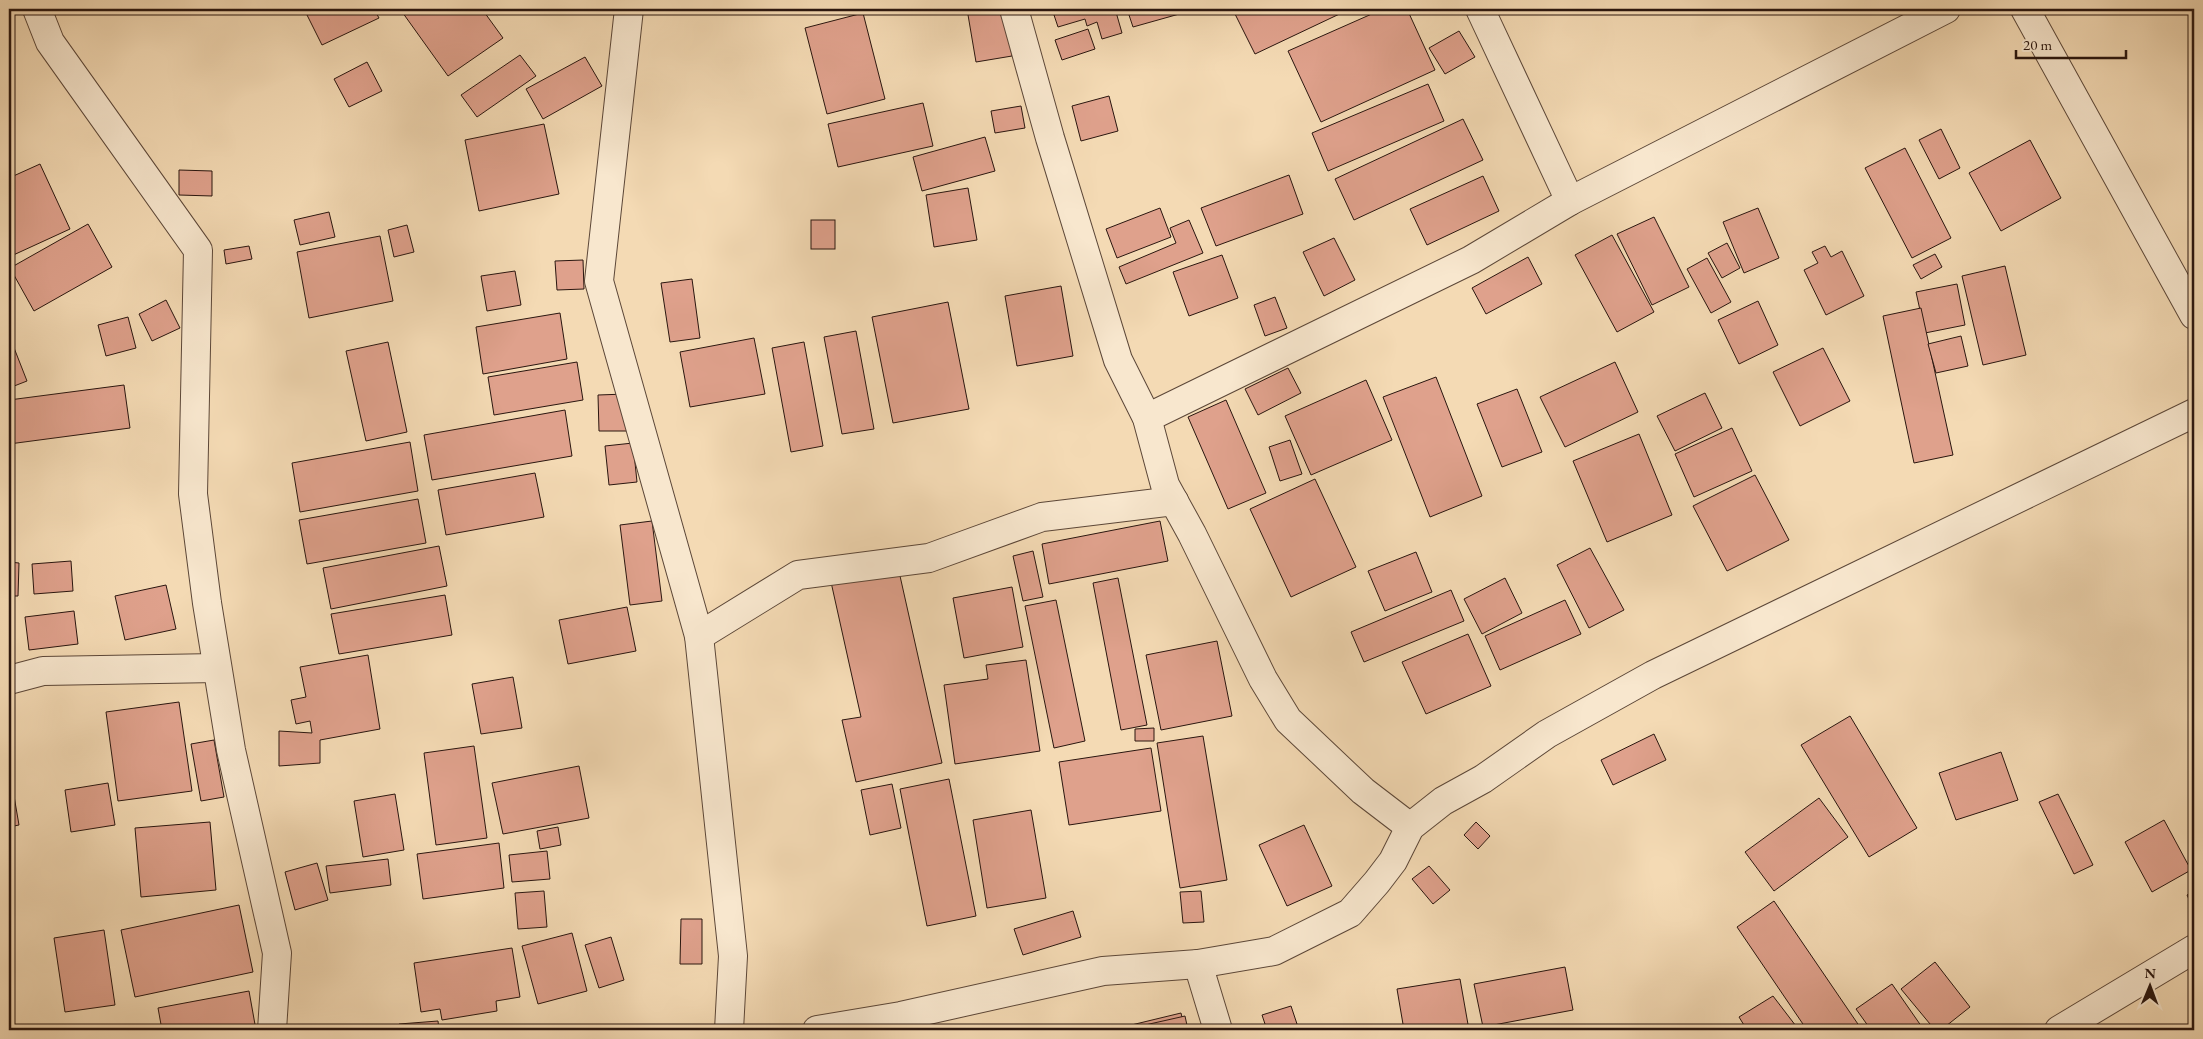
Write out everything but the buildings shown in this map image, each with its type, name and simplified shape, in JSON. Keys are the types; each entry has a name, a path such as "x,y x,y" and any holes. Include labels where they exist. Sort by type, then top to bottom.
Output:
{"street":[{"path":"37,9 50,42 198,250 192,494 231,750 277,953 272,1030"},
{"path":"629,9 598,281 699,636 732,956 729,1030"},
{"path":"1014,9 1050,138 1118,360 1147,418 1165,485 1263,679 1288,720 1363,791 1410,827"},
{"path":"1480,9 1570,201"},
{"path":"1147,418 1471,260 1570,201 1946,9"},
{"path":"2025,9 2194,315"},
{"path":"817,1030 901,1016 1103,971 1198,964 1274,951 1350,913 1393,861 1410,827 1443,800 1483,779 1547,734 1653,675 2194,413"},
{"path":"699,636 798,575 929,558 1042,517 1174,500"},
{"path":"9,680 43,671 217,668"},
{"path":"2059,1030 2194,948"},
{"path":"1198,964 1218,1030"}]}
